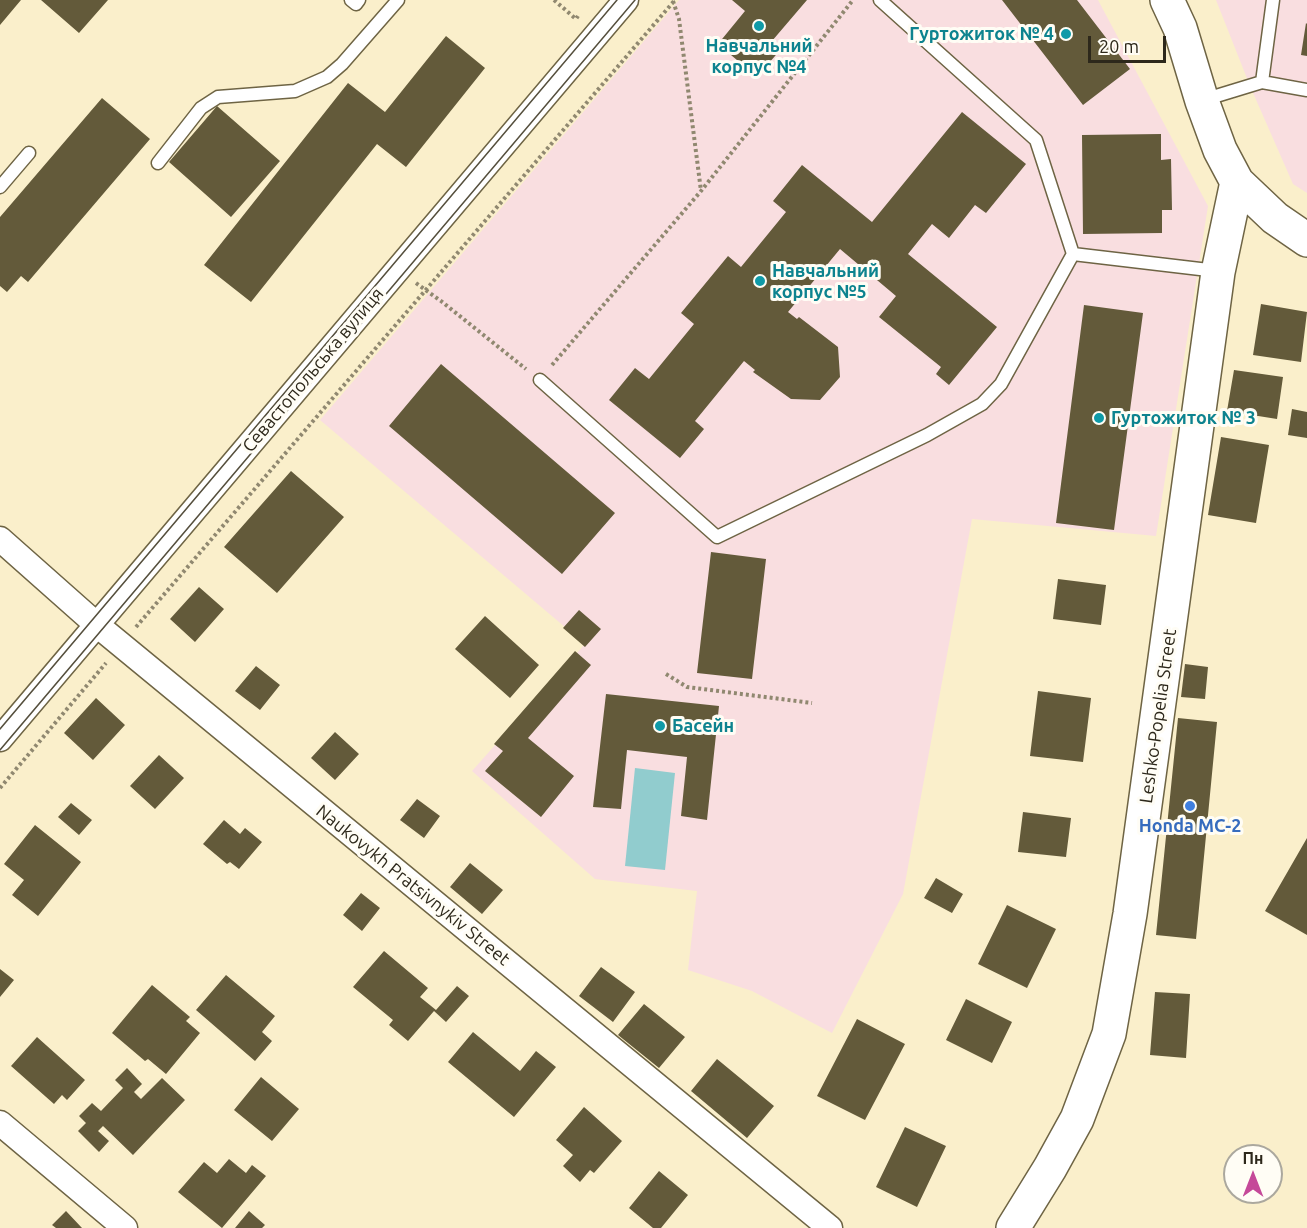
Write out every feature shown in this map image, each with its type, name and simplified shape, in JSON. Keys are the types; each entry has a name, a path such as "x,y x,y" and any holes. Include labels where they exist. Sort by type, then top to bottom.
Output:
{"main road":[{"path":"1167,0 1180,28 1202,101 1220,150 1237,182 1275,218 1307,240"},
{"name":"Leshko-Popelia Street","path":"1013,1228 1077,1119 1109,1034 1130,914 1218,272 1237,182"}],"street":[{"name":"Севастопольська вулиця","path":"0,739 626,0"},
{"name":"Naukovykh Pratsivnykiv Street","path":"0,539 121,645 830,1228"},
{"path":"0,1123 125,1228"}],"lane":[{"path":"351,0 356,4 359,0"},
{"path":"158,163 201,108 218,97 295,91 327,77 342,64 398,0"},
{"path":"540,380 717,537 927,435 982,404 1001,384 1072,254 1036,140 880,0"},
{"path":"1262,82 1273,0"},
{"path":"1202,101 1262,82 1307,90"},
{"path":"0,187 29,153"},
{"path":"1072,254 1218,272"}],"path":[{"path":"554,0 576,19"},
{"path":"397,271 441,300 540,380 701,191 853,0"},
{"path":"673,1 679,19 701,191"},
{"path":"0,788 673,1"},
{"path":"666,674 687,687 812,703"}],"shaded area":[{"path":"679,0 1098,0 1208,206 1156,536 972,519 903,894 832,1033 752,991 688,970 697,891 595,879 472,771 585,644 320,420"},
{"path":"1216,0 1307,0 1307,193 1293,184 1250,86"}],"water":[{"path":"635,768 675,773 665,870 625,866"}],"building":[{"path":"0,0 21,0 0,25"},
{"path":"41,0 108,0 79,33"},
{"name":"Навчальний корпус №4","path":"732,0 807,0 772,41 781,49 757,77 718,44 745,11"},
{"name":"Гуртожиток № 4","path":"1002,0 1077,0 1130,69 1083,105"},
{"path":"1307,24 1307,56 1301,55"},
{"path":"446,36 485,68 406,167 377,144 251,302 204,265 348,83 385,112"},
{"path":"102,98 150,139 28,282 21,276 7,292 0,286 0,217"},
{"path":"217,106 280,161 231,217 169,162"},
{"name":"Навчальний корпус №5","path":"962,112 1026,164 986,213 975,205 949,238 932,224 908,254 997,327 949,385 936,374 941,367 879,317 896,296 840,249 788,312 797,319 799,317 838,347 840,377 820,400 791,399 753,372 755,370 744,361 695,421 704,429 680,458 609,400 635,368 649,379 694,324 681,313 728,256 741,267 786,212 773,201 802,165 872,222"},
{"path":"1161,134 1161,160 1171,159 1172,210 1162,210 1162,233 1083,234 1082,135"},
{"path":"1261,304 1307,312 1301,362 1253,355"},
{"name":"Гуртожиток № 3","path":"1084,305 1143,313 1114,530 1056,523"},
{"path":"441,364 615,513 562,574 389,426"},
{"path":"1234,370 1283,377 1277,419 1227,411"},
{"path":"1292,409 1307,412 1307,438 1288,435"},
{"path":"1221,437 1269,445 1256,523 1208,515"},
{"path":"291,471 344,517 277,593 224,547"},
{"path":"711,552 766,559 752,679 697,673"},
{"path":"1058,579 1106,585 1101,625 1053,619"},
{"path":"199,587 224,609 195,642 170,619"},
{"path":"579,610 601,629 585,647 563,628"},
{"path":"485,616 539,665 510,698 455,649"},
{"path":"575,651 591,665 528,738 574,776 541,817 485,771 503,751 494,744"},
{"path":"1185,664 1208,667 1205,699 1181,697"},
{"path":"256,666 280,685 260,710 235,691"},
{"path":"1038,691 1091,698 1083,762 1030,756"},
{"name":"Басейн","path":"606,694 719,706 707,820 681,816 687,757 627,750 621,809 593,807"},
{"path":"96,698 125,725 93,760 64,733"},
{"path":"1178,718 1217,722 1196,939 1156,935"},
{"path":"335,732 359,754 335,780 311,758"},
{"path":"159,755 184,778 155,809 130,786"},
{"path":"417,799 440,816 424,838 400,820"},
{"path":"71,803 92,820 79,835 58,817"},
{"path":"1023,812 1071,818 1066,857 1018,852"},
{"path":"224,820 240,834 245,828 262,842 239,869 230,862 227,864 203,844"},
{"path":"35,825 81,862 38,916 12,895 24,880 4,864"},
{"path":"1307,838 1307,935 1265,911"},
{"path":"470,863 503,890 482,914 450,887"},
{"path":"936,878 963,894 952,913 924,898"},
{"path":"361,893 380,908 362,931 343,915"},
{"path":"1007,905 1056,929 1027,988 978,964"},
{"path":"384,951 428,988 420,997 436,1010 457,986 469,996 446,1022 434,1011 408,1041 389,1025 393,1020 353,987"},
{"path":"601,967 635,992 613,1022 579,996"},
{"path":"0,969 14,980 0,997"},
{"path":"226,975 275,1016 262,1032 272,1041 255,1061 196,1010"},
{"path":"152,985 190,1017 186,1021 200,1033 166,1074 148,1059 145,1061 112,1033"},
{"path":"1155,992 1190,994 1186,1058 1150,1055"},
{"path":"966,999 1012,1022 992,1063 946,1040"},
{"path":"644,1004 685,1037 659,1068 618,1035"},
{"path":"857,1019 905,1044 865,1120 817,1096"},
{"path":"473,1032 520,1071 536,1051 556,1067 514,1117 448,1062"},
{"path":"37,1037 85,1080 67,1100 62,1095 54,1104 11,1066"},
{"path":"717,1059 774,1106 747,1138 691,1091"},
{"path":"127,1068 142,1084 134,1092 141,1099 162,1078 185,1100 133,1155 103,1126 98,1131 109,1141 99,1152 78,1131 86,1123 79,1116 92,1103 101,1111 123,1088 115,1080"},
{"path":"261,1077 299,1109 272,1141 234,1110"},
{"path":"584,1107 622,1141 594,1173 590,1170 580,1182 563,1166 573,1155 556,1140"},
{"path":"905,1127 946,1146 917,1207 876,1187"},
{"path":"229,1159 246,1173 252,1165 266,1176 222,1228 178,1192 204,1162 217,1173"},
{"path":"659,1171 688,1195 661,1228 653,1228 629,1208"},
{"path":"66,1211 82,1228 56,1228 52,1225"},
{"path":"249,1211 265,1225 262,1228 235,1228"}],"tram line":[{"path":"0,729 617,0"},
{"path":"0,750 635,0"}],"place":[{"name":"Навчальний корпус №4","path":"759,26"},
{"name":"Гуртожиток № 4","path":"1066,34"},
{"name":"Навчальний корпус №5","path":"760,281"},
{"name":"Гуртожиток № 3","path":"1099,418"},
{"name":"Басейн","path":"660,726"},
{"name":"Honda МС-2","path":"1190,806"}]}
